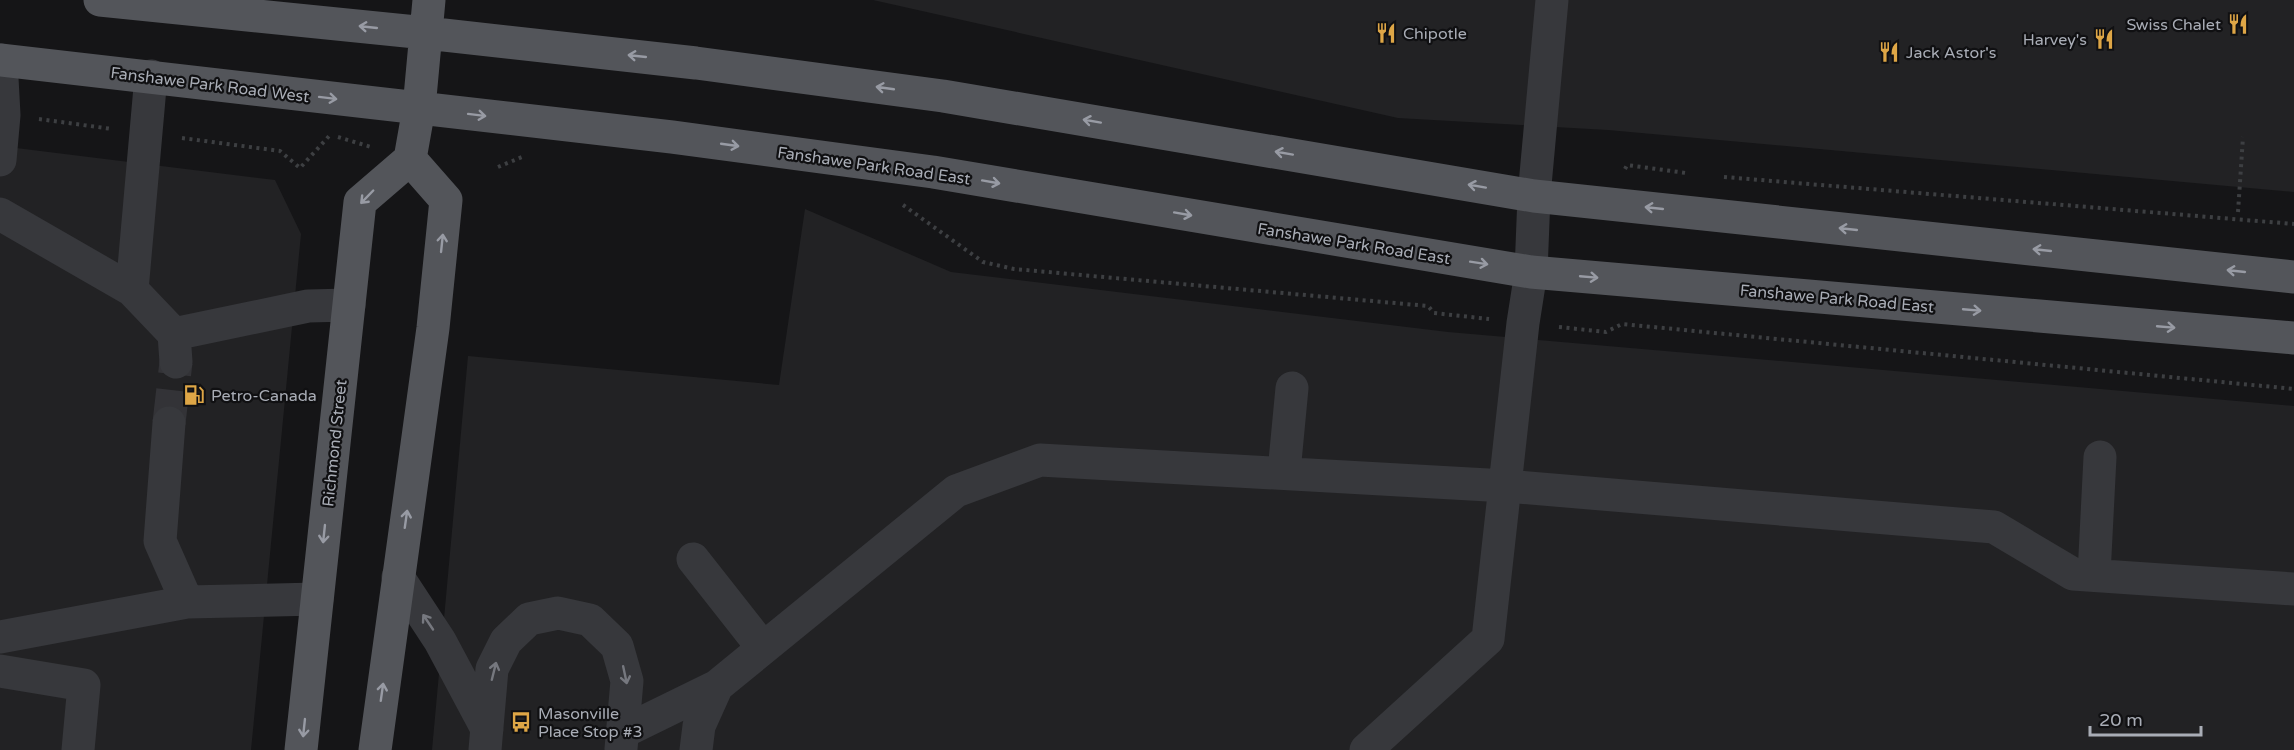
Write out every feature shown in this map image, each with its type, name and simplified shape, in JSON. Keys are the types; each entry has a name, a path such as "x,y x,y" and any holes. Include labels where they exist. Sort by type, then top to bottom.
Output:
{"main road":[{"path":"99,0 696,63 943,96 1534,196 2294,277"},
{"path":"375,750 432,328 446,200 410,159 419,108 429,0"},
{"name":"Fanshawe Park Road West","path":"1,60 419,108"},
{"name":"Fanshawe Park Road East","path":"419,108 672,137 933,172 1531,272 2294,338"},
{"name":"Richmond Street","path":"301,750 360,202 410,159"}],"lane":[{"path":"1366,750 1488,639 1523,323 1531,272 1534,196 1552,0"},
{"path":"0,160 4,115 1,60"},
{"path":"132,290 151,76"},
{"path":"0,214 132,290 175,348 308,306 349,305"},
{"path":"1284,472 1292,388"},
{"path":"169,423 160,541 187,602"},
{"path":"2094,575 2100,457"},
{"path":"622,741 717,686 956,491 1040,460 1506,486 1994,527 2073,574 2294,589"},
{"path":"693,559 763,648"},
{"path":"398,577 440,641 486,739"},
{"path":"0,637 187,602 317,598"},
{"path":"486,739 492,669 506,641 529,619 558,613 590,620 617,646 627,681 622,741"},
{"path":"0,671 84,686 78,750"},
{"path":"696,750 699,726 717,686"}],"path":[{"path":"300,168 330,135"},
{"path":"2238,212 2243,137"},
{"path":"498,167 523,156"},
{"path":"1604,203 1627,165 1689,174"},
{"path":"1723,177 2294,225"},
{"path":"899,203 983,262 1014,269 1428,306 1434,313"},
{"path":"1606,332 1622,324 2294,389"}],"shaded area":[{"path":"873,0 2294,0 2294,192 1608,130 1398,118"},
{"path":"0,146 275,180 301,234 251,750 0,750"},
{"path":"805,209 951,272 1448,332 2294,406 2294,750 432,750 468,356 779,385"}],"tunnel":[{"path":"169,423 176,362"}],"place":[{"name":"Swiss Chalet","path":"2238,24"},
{"name":"Chipotle","path":"1386,33"},
{"name":"Harvey's","path":"2104,39"},
{"name":"Jack Astor's","path":"1889,52"},
{"name":"Petro-Canada","path":"194,395"},
{"name":"Masonville Place Stop #3","path":"521,722"}]}
